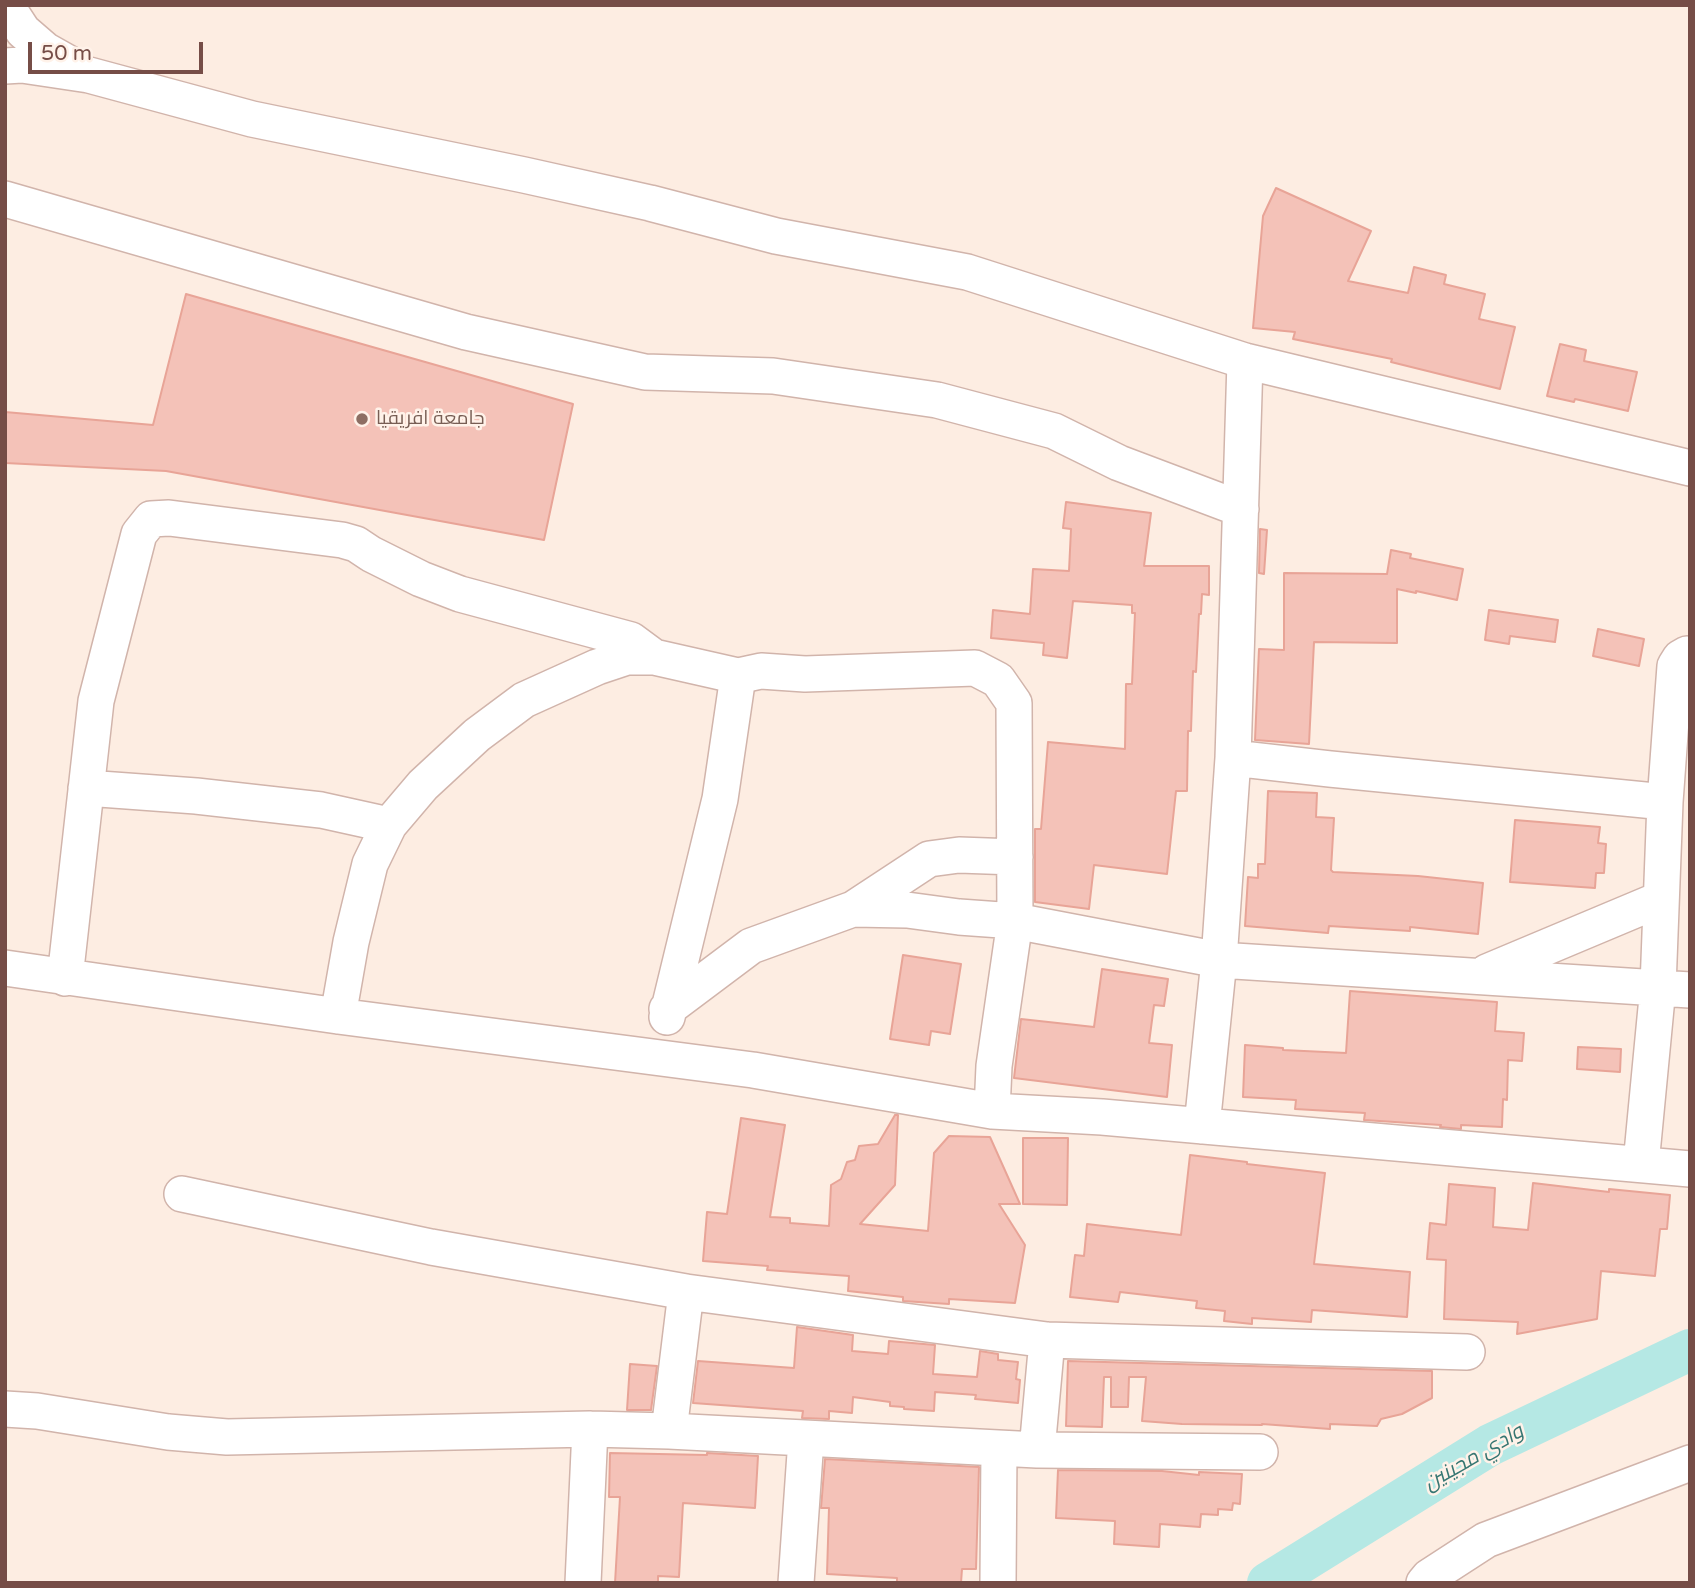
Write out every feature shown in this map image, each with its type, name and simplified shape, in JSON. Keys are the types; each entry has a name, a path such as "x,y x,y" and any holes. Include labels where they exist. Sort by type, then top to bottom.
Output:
{"street":[{"path":"6,5 23,31 45,50 89,75"},
{"path":"5,66 22,65 89,75 252,119 549,180 776,236 967,272 1245,361 1690,468"},
{"path":"5,199 466,332 645,372 773,376 937,400 1054,431 1119,463 1241,509"},
{"path":"1202,1126 1219,960 1233,758 1245,361"},
{"path":"65,978 96,701 139,534 151,519 169,518 342,540 356,544 421,579 460,594 631,640 654,657"},
{"path":"1641,1164 1674,988 1661,899 1665,802 1675,666 1680,658 1690,655"},
{"path":"338,1016 364,886 370,864 389,825 423,785 477,734 524,700 597,667 628,657 654,657 738,676 761,671 804,674 975,668 998,680 1014,704 1015,920 994,1066 992,1111"},
{"path":"663,1058 667,1009 720,799 738,676"},
{"path":"1233,758 1665,802"},
{"path":"86,788 196,796 321,810 389,825"},
{"path":"667,1009 751,946 853,909 929,859 959,855 1015,857"},
{"path":"1479,976 1661,899"},
{"path":"853,909 908,910 959,917 1015,920 1219,960 1674,988"},
{"path":"5,968 338,1016 753,1070 992,1111 1102,1117 1690,1169"},
{"path":"182,1194 431,1247 686,1292 1047,1340 1467,1352"},
{"path":"669,1431 686,1292"},
{"path":"1037,1450 1047,1340"},
{"path":"5,1409 37,1411 168,1432 227,1437 590,1429 1037,1450 1260,1452"},
{"path":"583,1583 590,1429"},
{"path":"796,1583 806,1439"},
{"path":"998,1583 999,1448"},
{"path":"1424,1583 1429,1577 1486,1541 1690,1463"}],"building":[{"path":"1276,188 1371,231 1348,281 1408,293 1414,267 1446,275 1444,284 1485,294 1479,319 1515,327 1500,389 1391,362 1392,359 1293,339 1295,332 1253,328 1263,216"},
{"name":"جامعة افريقيا","path":"186,294 573,404 544,540 166,471 5,463 5,412 153,425"},
{"path":"1560,344 1586,350 1584,361 1637,372 1628,411 1575,399 1574,402 1547,396"},
{"path":"1066,502 1151,513 1144,566 1209,566 1209,595 1202,594 1196,672 1193,671 1187,791 1176,791 1167,874 1094,865 1089,909 1035,902 1035,829 1041,829 1048,742 1125,749 1126,684 1132,684 1135,613 1132,613 1132,605 1073,601 1067,658 1043,655 1044,643 991,638 993,610 1030,614 1033,569 1069,571 1071,529 1063,528"},
{"path":"1260,529 1267,530 1264,574 1259,573"},
{"path":"1391,550 1411,554 1410,558 1463,569 1457,600 1397,589 1397,643 1314,642 1309,744 1255,740 1259,649 1284,650 1284,573 1387,574"},
{"path":"1489,610 1558,620 1555,642 1510,636 1509,644 1485,640"},
{"path":"1598,629 1644,639 1639,666 1593,656"},
{"path":"1268,791 1317,793 1316,817 1334,818 1333,872 1418,876 1483,883 1478,934 1410,927 1410,931 1329,926 1328,933 1245,926 1248,877 1258,878 1258,864 1265,864"},
{"path":"1515,820 1600,827 1598,843 1606,844 1604,873 1596,873 1595,888 1510,882"},
{"path":"903,955 961,964 950,1034 931,1031 929,1045 890,1039"},
{"path":"1102,969 1168,979 1164,1006 1154,1005 1149,1043 1172,1045 1167,1097 1014,1078 1021,1019 1094,1027"},
{"path":"1350,991 1497,1002 1495,1031 1524,1033 1522,1061 1508,1060 1507,1100 1503,1099 1502,1127 1461,1125 1461,1129 1440,1127 1441,1125 1364,1120 1365,1113 1295,1109 1296,1100 1243,1097 1245,1045 1346,1053"},
{"path":"1578,1047 1621,1049 1620,1072 1577,1069"},
{"path":"895,1115 898,1115 895,1185 860,1224 928,1231 934,1153 949,1136 990,1137 1020,1204 999,1204 1025,1245 1015,1303 949,1299 949,1304 903,1301 903,1297 848,1291 849,1276 767,1270 768,1266 703,1261 707,1212 727,1214 741,1118 785,1125 770,1217 790,1218 790,1223 829,1226 831,1185 841,1179 847,1162 855,1160 859,1146 878,1144"},
{"path":"1023,1138 1068,1138 1067,1205 1023,1204"},
{"path":"1190,1155 1325,1173 1314,1264 1410,1272 1407,1317 1312,1310 1311,1322 1252,1318 1252,1324 1224,1321 1225,1311 1196,1308 1197,1301 1120,1292 1118,1302 1070,1297 1075,1255 1084,1256 1087,1224 1181,1235"},
{"path":"1533,1183 1609,1192 1609,1189 1670,1195 1667,1229 1660,1229 1655,1276 1601,1271 1597,1319 1517,1334 1518,1322 1444,1319 1446,1260 1427,1259 1430,1223 1446,1225 1449,1184 1495,1188 1493,1227 1528,1230"},
{"path":"797,1327 853,1335 852,1351 888,1354 889,1341 935,1345 933,1374 977,1377 980,1351 998,1354 998,1360 1018,1362 1018,1403 975,1399 976,1395 935,1392 934,1411 904,1409 890,1406 890,1402 853,1397 852,1413 829,1411 829,1419 802,1418 803,1411 693,1403 698,1361 794,1368"},
{"path":"1068,1361 1432,1371 1432,1398 1402,1414 1381,1419 1377,1426 1330,1424 1330,1429 1262,1424 1182,1424 1142,1421 1146,1377 1129,1377 1128,1407 1111,1407 1111,1377 1104,1377 1102,1427 1066,1426"},
{"path":"630,1364 657,1366 651,1410 627,1410"},
{"path":"610,1453 758,1456 755,1508 683,1503 679,1577 658,1576 658,1583 615,1583 620,1497 609,1497"},
{"path":"825,1459 979,1467 976,1569 962,1569 961,1583 897,1583 897,1578 827,1574 829,1508 821,1508"},
{"path":"1058,1470 1242,1474 1240,1504 1233,1503 1232,1510 1218,1509 1218,1515 1201,1514 1200,1527 1160,1524 1159,1547 1114,1544 1115,1521 1056,1518"}],"waterway":[{"name":"وادي مجينين","path":"1268,1583 1490,1445 1690,1350"}],"place":[{"name":"جامعة افريقيا","path":"362,419"}]}
